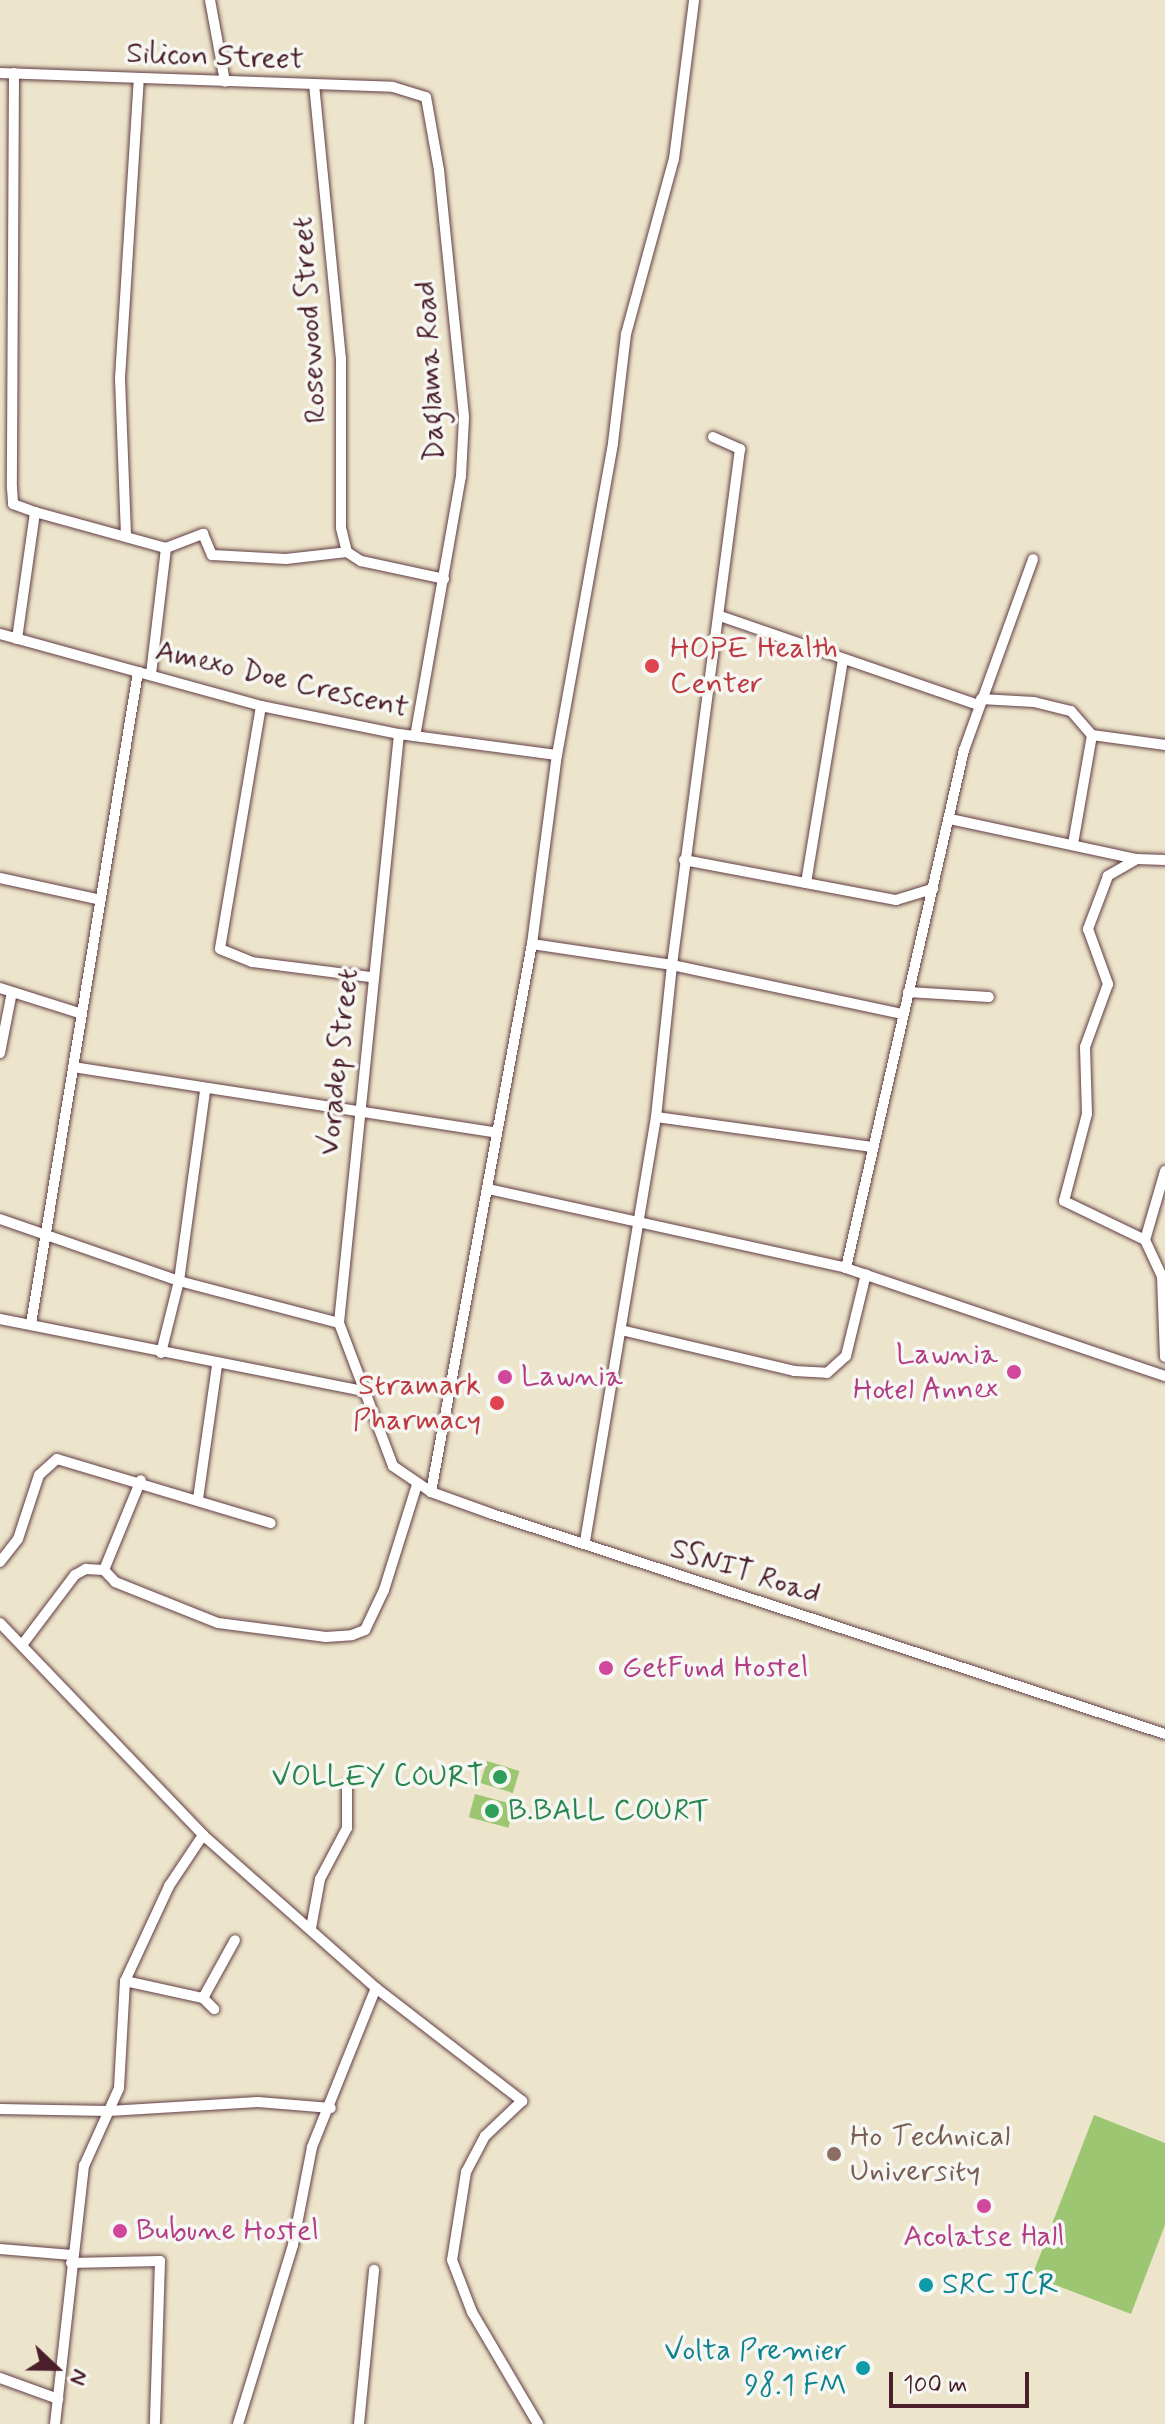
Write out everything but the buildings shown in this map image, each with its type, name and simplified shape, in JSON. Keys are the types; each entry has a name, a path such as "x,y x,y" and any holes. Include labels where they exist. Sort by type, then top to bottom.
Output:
{"street":[{"path":"210,0 225,82"},
{"path":"431,1492 488,1189 494,1132 532,944 557,755 608,472 626,334 674,159 694,0"},
{"name":"Silicon Street","path":"0,73 393,87 426,97"},
{"path":"13,504 14,73"},
{"path":"126,535 120,378 139,80"},
{"name":"Rosewood Street","path":"314,84 341,358 341,528 347,552"},
{"name":"Daglama Road","path":"415,736 461,476 464,418 439,170 426,97"},
{"path":"585,1543 621,1330 635,1220 656,1117 684,860 720,616 740,449 713,437"},
{"path":"0,499 35,512 166,548 195,533 203,534 212,555 230,558 347,552 361,561 444,579"},
{"path":"17,639 35,512"},
{"path":"151,674 166,548"},
{"path":"846,1268 871,1147 980,702 1033,559"},
{"path":"720,616 980,702 1034,702 1071,711 1092,735 1165,745"},
{"name":"Amexo Doe Crescent","path":"0,634 261,706 399,734 557,755"},
{"path":"806,883 843,659"},
{"path":"31,1324 79,1013 101,900 138,672"},
{"path":"261,706 220,949 252,962 371,977"},
{"name":"Voradep Street","path":"364,1391 339,1323 357,1110 399,734"},
{"path":"1073,844 1092,735"},
{"path":"950,819 1137,859 1165,860"},
{"path":"1137,859 1108,876 1088,929 1104,962 1108,984 1085,1047 1087,1114 1064,1201 1145,1240 1162,1276 1165,1357"},
{"path":"684,860 896,900 933,889"},
{"path":"0,878 101,900"},
{"path":"532,944 672,965 903,1014"},
{"path":"0,988 79,1013"},
{"path":"0,1053 12,992"},
{"path":"908,992 989,997"},
{"path":"73,1067 205,1090 494,1132"},
{"path":"161,1353 179,1281 205,1090"},
{"path":"656,1117 871,1147"},
{"path":"1145,1240 1165,1171"},
{"path":"488,1189 846,1268 1165,1376"},
{"path":"0,1219 47,1232 179,1281 339,1323"},
{"path":"621,1330 794,1371 827,1373 846,1356 866,1274"},
{"path":"0,1319 217,1365 364,1391"},
{"path":"198,1499 217,1365"},
{"name":"SSNIT Road","path":"364,1391 393,1466 431,1492 1165,1734"},
{"path":"0,1562 18,1539 39,1475 57,1459 141,1480 271,1523"},
{"path":"104,1570 141,1480"},
{"path":"22,1645 75,1575 86,1569 104,1570 115,1582 218,1623 326,1637 352,1635 365,1630 384,1590 417,1485"},
{"path":"0,1623 203,1835 376,1988 522,2101 485,2136 466,2172 452,2260 472,2312 538,2424"},
{"path":"311,1928 320,1879 347,1828 347,1785"},
{"path":"55,2424 71,2259 84,2166 119,2088 125,1981 169,1886 203,1835"},
{"path":"203,1998 235,1940"},
{"path":"125,1981 203,1998 214,2009"},
{"path":"238,2424 293,2245 312,2147 331,2108 376,1988"},
{"path":"0,2109 109,2111 258,2102 331,2108"},
{"path":"0,2249 71,2259 160,2261 155,2424"},
{"path":"359,2424 374,2270"},
{"path":"0,2378 58,2399"}],"green space":[{"name":"VOLLEY COURT","path":"487,1761 520,1771 513,1793 480,1783"},
{"name":"B.BALL COURT","path":"475,1794 515,1805 508,1828 469,1817"},
{"path":"1094,2115 1165,2143 1165,2225 1131,2314 1032,2276"}],"place":[{"name":"HOPE Health Center","path":"652,666"},
{"name":"Lawnia Hotel Annex","path":"1014,1372"},
{"name":"Lawnia","path":"505,1377"},
{"name":"Stramark Pharmacy","path":"497,1403"},
{"name":"GetFund Hostel","path":"606,1668"},
{"name":"VOLLEY COURT","path":"500,1777"},
{"name":"B.BALL COURT","path":"492,1811"},
{"name":"Ho Technical University","path":"834,2154"},
{"name":"Acolatse Hall","path":"984,2206"},
{"name":"Bubune Hostel","path":"120,2231"},
{"name":"SRC JCR","path":"926,2285"},
{"name":"Volta Premier 98.1 FM","path":"863,2368"}]}
